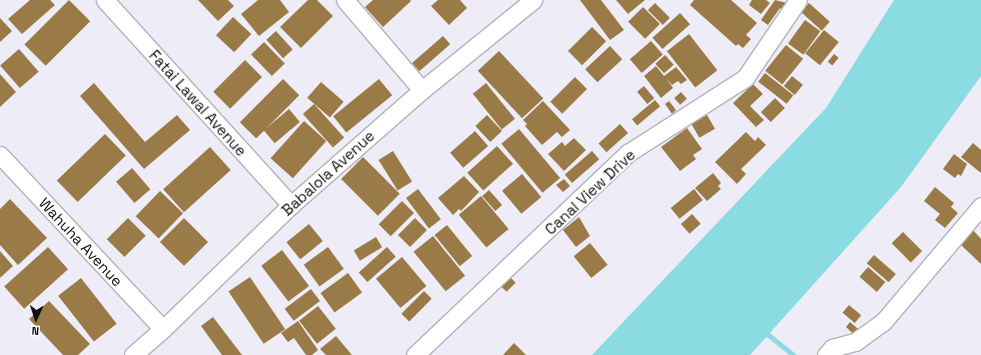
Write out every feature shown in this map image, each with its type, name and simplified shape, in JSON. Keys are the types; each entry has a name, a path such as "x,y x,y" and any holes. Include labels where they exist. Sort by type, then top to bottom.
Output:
{"street":[{"name":"Fatai Lawal Avenue","path":"105,0 291,205"},
{"path":"345,0 422,90"},
{"name":"Babalola Avenue","path":"133,355 163,329 291,205 422,90 532,0"},
{"name":"Canal View Drive","path":"416,355 628,153 745,78 798,0"},
{"name":"Wahuha Avenue","path":"0,155 163,329"},
{"path":"829,352 857,349 883,322 981,206"}],"water":[{"path":"894,0 981,0 981,76 901,187 750,355 592,355 826,108"}],"building":[{"path":"30,0 50,0 55,5 22,34 8,19"},
{"path":"69,0 90,21 46,66 24,45"},
{"path":"198,0 228,0 234,6 218,21"},
{"path":"258,0 280,0 289,12 259,36 241,14"},
{"path":"308,0 317,0 333,16 301,48 280,27"},
{"path":"373,0 411,1 383,27 365,7"},
{"path":"438,0 460,0 467,8 449,25 431,6"},
{"path":"580,0 601,0 624,30 610,40"},
{"path":"616,0 645,0 628,14"},
{"path":"694,0 731,0 757,23 746,35 751,39 743,48 738,44 736,46 690,5"},
{"path":"752,0 766,0 770,3 761,14 749,5"},
{"path":"775,0 787,3 782,10 780,8 768,25 761,20"},
{"path":"655,3 670,18 663,25 648,10"},
{"path":"809,3 830,22 822,31 801,12"},
{"path":"643,7 660,24 645,39 628,22"},
{"path":"680,13 690,24 663,49 653,38"},
{"path":"233,17 251,34 234,52 216,35"},
{"path":"0,18 12,31 0,42"},
{"path":"805,20 820,31 803,55 788,43"},
{"path":"592,27 606,41 582,65 568,51"},
{"path":"824,30 839,42 820,65 805,53"},
{"path":"276,31 293,50 283,58 266,40"},
{"path":"689,34 717,70 695,87 667,51"},
{"path":"443,36 450,44 419,71 412,63"},
{"path":"651,41 663,55 642,73 630,59"},
{"path":"264,42 285,64 272,76 251,55"},
{"path":"786,45 803,59 782,84 765,71"},
{"path":"610,46 622,59 597,82 585,69"},
{"path":"19,49 39,72 20,88 0,65"},
{"path":"499,51 543,99 522,118 478,71"},
{"path":"834,54 839,58 832,66 828,62"},
{"path":"665,55 674,65 664,73 655,64"},
{"path":"245,60 262,77 230,109 213,92"},
{"path":"656,66 664,76 676,67 687,80 681,84 678,81 672,85 667,79 673,88 661,98 644,76"},
{"path":"765,73 793,95 787,104 758,82"},
{"path":"0,74 16,92 0,107"},
{"path":"792,76 803,85 795,95 784,86"},
{"path":"575,77 587,89 562,114 550,102"},
{"path":"283,79 299,95 256,138 240,122"},
{"path":"379,79 392,95 346,132 333,116"},
{"path":"321,82 344,102 330,118 307,98"},
{"path":"94,83 145,142 177,115 190,130 144,169 80,96"},
{"path":"486,83 515,119 502,129 473,94"},
{"path":"753,84 763,94 750,106 764,120 756,127 733,103"},
{"path":"644,86 654,98 647,104 637,92"},
{"path":"681,92 687,99 680,105 674,98"},
{"path":"775,98 785,108 771,122 761,112"},
{"path":"655,100 660,106 637,125 632,119"},
{"path":"543,101 570,130 562,137 557,132 542,145 525,126 527,124 523,120"},
{"path":"669,101 676,110 672,114 665,104"},
{"path":"314,104 344,137 333,147 303,114"},
{"path":"289,109 300,122 275,143 264,130"},
{"path":"487,115 502,131 490,142 475,126"},
{"path":"707,115 715,129 699,138 691,124"},
{"path":"304,121 326,141 293,178 271,158"},
{"path":"620,124 628,133 606,152 598,143"},
{"path":"687,128 702,149 693,155 696,159 680,171 661,147"},
{"path":"519,129 560,178 543,193 501,144"},
{"path":"475,131 488,146 463,168 450,153"},
{"path":"746,132 755,141 758,137 766,145 741,169 746,174 737,184 715,162"},
{"path":"105,134 126,156 78,202 57,181"},
{"path":"574,138 586,150 564,171 548,154 562,142 565,146"},
{"path":"973,143 981,150 981,173 961,157"},
{"path":"497,146 513,164 483,191 467,173"},
{"path":"210,147 231,170 184,212 163,189"},
{"path":"393,151 412,182 398,191 379,160"},
{"path":"592,151 599,159 572,183 565,175"},
{"path":"954,154 967,164 961,176 958,174 955,178 943,169"},
{"path":"363,157 400,194 378,216 341,179"},
{"path":"132,168 150,189 135,203 116,182"},
{"path":"713,173 721,183 718,186 721,189 707,201 695,188"},
{"path":"522,174 541,197 521,214 502,191"},
{"path":"464,176 479,192 461,211 459,209 453,215 438,198"},
{"path":"564,179 570,186 563,192 556,185"},
{"path":"935,187 954,203 951,207 958,213 945,228 935,220 940,214 924,201"},
{"path":"418,189 441,219 429,228 406,198"},
{"path":"694,189 703,200 679,219 671,208"},
{"path":"489,190 502,205 495,211 482,196"},
{"path":"160,191 183,213 159,238 136,216"},
{"path":"481,196 509,229 486,248 459,215"},
{"path":"10,199 47,238 18,265 0,245 0,209"},
{"path":"402,201 414,213 391,236 379,224"},
{"path":"692,214 701,224 690,234 681,224"},
{"path":"579,217 590,236 576,247 563,230"},
{"path":"128,218 146,236 124,257 107,239"},
{"path":"184,218 208,242 184,266 160,242"},
{"path":"415,218 427,230 410,247 398,235"},
{"path":"309,224 323,241 300,259 286,242"},
{"path":"447,225 472,256 460,266 435,235"},
{"path":"973,230 981,239 981,264 960,244"},
{"path":"903,232 922,251 911,262 892,243"},
{"path":"433,236 465,276 446,291 414,252"},
{"path":"376,237 382,247 360,261 354,250"},
{"path":"590,243 608,265 591,278 574,256"},
{"path":"48,247 68,269 24,309 4,286"},
{"path":"328,247 344,269 320,286 304,265"},
{"path":"387,247 396,257 367,282 359,272"},
{"path":"282,250 309,286 288,302 261,266"},
{"path":"0,251 13,266 0,278"},
{"path":"874,255 896,274 889,282 867,263"},
{"path":"402,257 426,286 400,308 376,279"},
{"path":"868,267 885,282 877,292 859,277"},
{"path":"348,273 362,292 335,312 320,293"},
{"path":"250,277 285,329 264,344 228,292"},
{"path":"510,277 516,283 506,292 501,286"},
{"path":"81,278 117,324 94,342 58,296"},
{"path":"311,289 320,301 294,321 285,309"},
{"path":"424,291 432,299 409,321 401,314"},
{"path":"49,301 90,344 78,355 63,355 29,319"},
{"path":"849,305 861,315 855,323 843,313"},
{"path":"318,306 336,329 317,344 299,321"},
{"path":"213,317 242,355 222,355 201,326"},
{"path":"298,321 318,350 312,355 306,355 294,338 288,342 281,333"},
{"path":"850,322 858,329 853,334 846,327"},
{"path":"336,336 352,355 326,355 320,349"},
{"path":"514,343 526,355 503,355"}],"waterway":[{"path":"764,331 794,355"}]}
